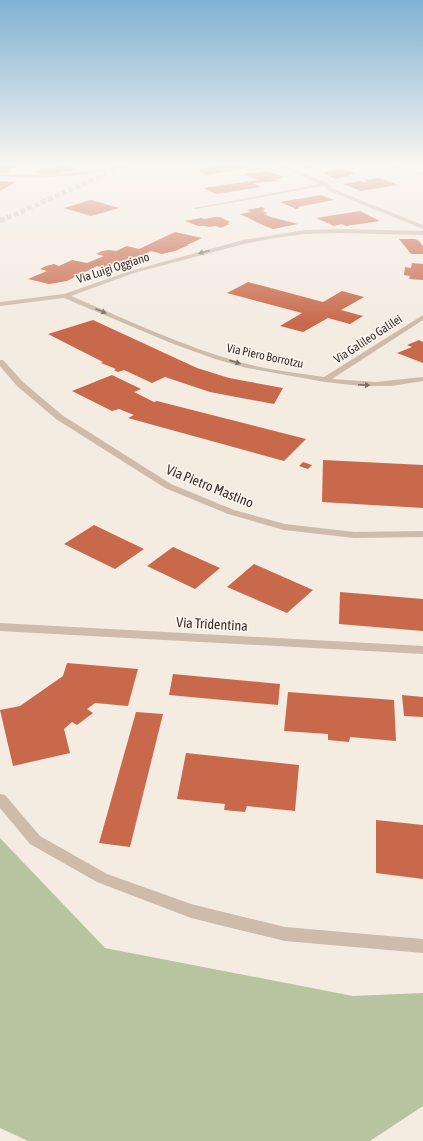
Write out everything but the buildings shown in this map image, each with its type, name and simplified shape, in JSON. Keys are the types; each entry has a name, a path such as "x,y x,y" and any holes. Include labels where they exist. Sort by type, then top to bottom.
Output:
{"street":[{"path":"399,217 423,227"},
{"name":"Via Luigi Oggiano","path":"0,304 65,296 132,272 243,242 275,236 305,232 423,233"},
{"name":"Via Piero Borrotzu","path":"65,296 212,355 241,364 325,380 364,385 398,384 423,380"},
{"name":"Via Galileo Galilei","path":"325,380 423,317"},
{"name":"Via Pietro Mastino","path":"0,362 20,384 59,417 168,486 231,512 284,527 346,534 423,534"},
{"name":"Via Tridentina","path":"0,627 423,650"},
{"path":"0,799 35,840 102,878 192,911 285,934 423,946"}],"green space":[{"path":"0,838 105,948 353,996 423,993 423,1106 370,1141 28,1141 0,1128"}],"tunnel":[{"path":"0,221 8,217"}]}
